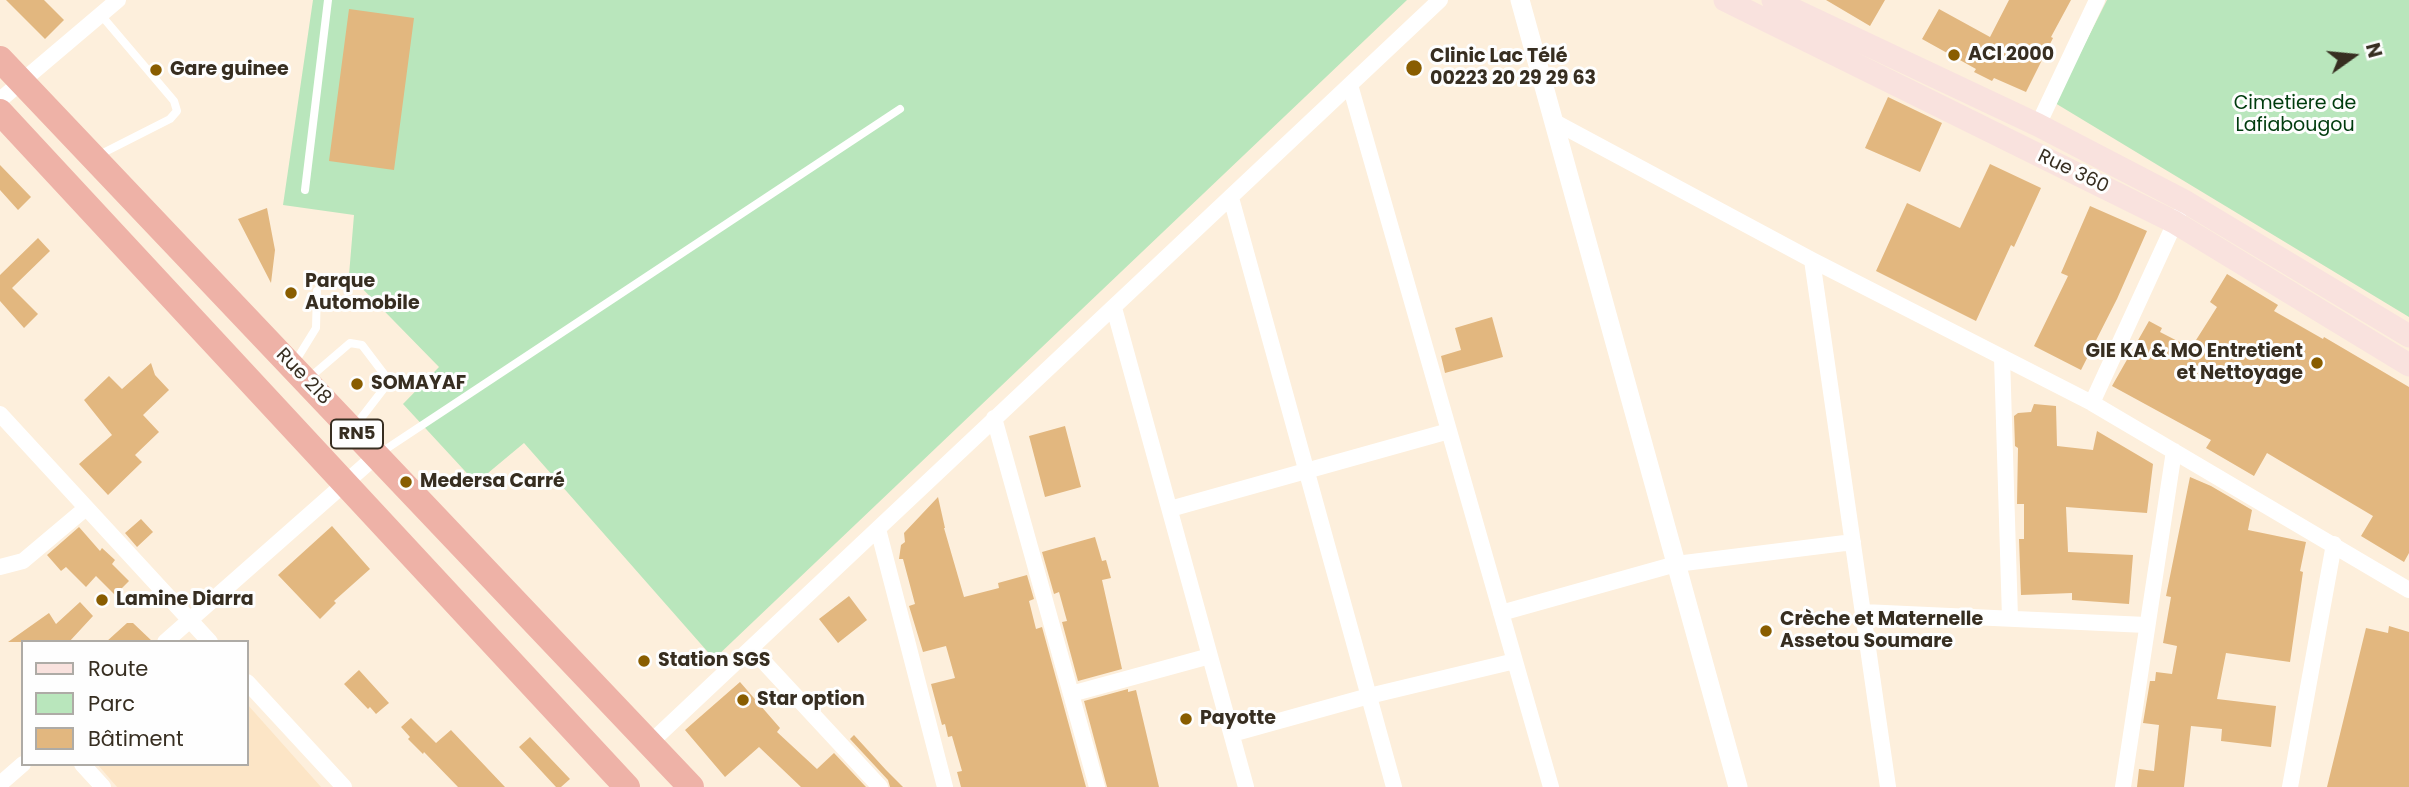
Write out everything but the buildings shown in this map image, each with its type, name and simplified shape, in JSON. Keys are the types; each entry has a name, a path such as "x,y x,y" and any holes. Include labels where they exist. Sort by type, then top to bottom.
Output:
{"highway":[{"name":"Rue 218","path":"0,59 691,787"},
{"name":"RN5","path":"0,112 627,787"}],"main road":[{"name":"Rue 360","path":"1725,0 2174,222 2409,365"},
{"name":"Rue 360","path":"1774,0 2038,125 2186,202 2409,337"}],"street":[{"path":"0,100 118,0"},
{"path":"650,743 1440,0"},
{"path":"1520,0 1738,787"},
{"path":"2038,125 2097,0"},
{"path":"1350,85 1551,787"},
{"path":"1553,121 1812,260 2092,403 2409,590"},
{"path":"1231,198 1394,787"},
{"path":"2092,403 2174,222 2186,202"},
{"path":"1812,260 1888,787"},
{"path":"1114,308 1247,787"},
{"path":"2002,357 2010,618"},
{"path":"0,414 208,640"},
{"path":"995,418 1097,787"},
{"path":"1170,509 1449,432"},
{"path":"2123,787 2174,451"},
{"path":"167,640 377,455"},
{"path":"0,566 23,561 86,508"},
{"path":"878,529 946,787"},
{"path":"1501,613 1676,564 1853,542"},
{"path":"2290,787 2334,544"},
{"path":"1863,612 2146,625"},
{"path":"751,648 880,787"},
{"path":"1071,694 1210,656"},
{"path":"1232,734 1369,696 1515,661"},
{"path":"248,683 344,787"},
{"path":"0,784 21,766"},
{"path":"84,766 103,787"}],"lane":[{"path":"305,190 328,0"},
{"path":"94,158 170,119 177,111 174,102 101,15"},
{"path":"377,455 900,109"},
{"path":"299,373 316,328 317,291"},
{"path":"299,373 350,343 362,345 384,374 385,387 352,429"}],"shaded area":[{"path":"248,705 321,787 117,787 99,766 248,766"}],"green space":[{"path":"313,0 1407,0 714,659 524,443 476,483 403,404 439,367 349,275 354,215 283,205"},
{"name":"Cimetiere de Lafiabougou","path":"2107,0 2409,0 2409,317 2055,103"}],"place":[{"name":"ACI 2000","path":"1954,55"},
{"name":"Clinic Lac Télé 00223 20 29 29 63","path":"1414,68"},
{"name":"Gare guinee","path":"156,70"},
{"name":"Parque Automobile","path":"291,293"},
{"name":"GIE KA & MO Entretient et Nettoyage","path":"2317,363"},
{"name":"SOMAYAF","path":"357,384"},
{"name":"Medersa Carré","path":"406,482"},
{"name":"Lamine Diarra","path":"102,600"},
{"name":"Crèche et Maternelle Assetou Soumare","path":"1766,631"},
{"name":"Station SGS","path":"644,661"},
{"name":"Star option","path":"743,700"},
{"name":"Payotte","path":"1186,719"}]}
